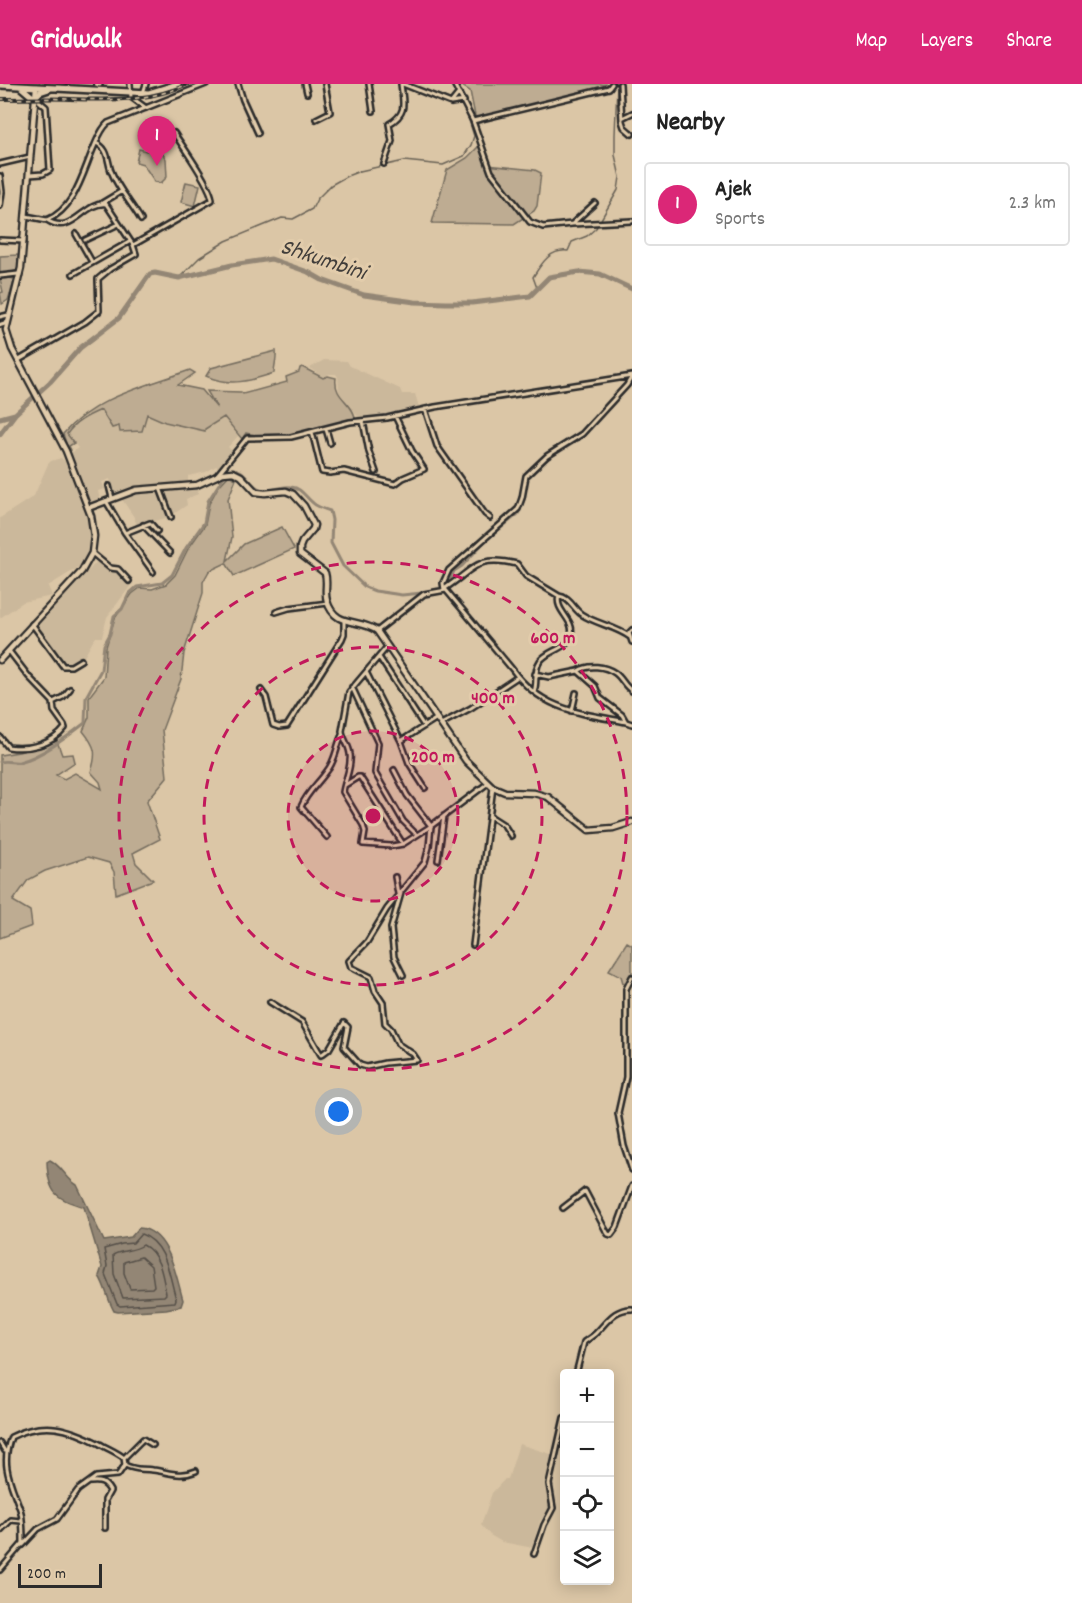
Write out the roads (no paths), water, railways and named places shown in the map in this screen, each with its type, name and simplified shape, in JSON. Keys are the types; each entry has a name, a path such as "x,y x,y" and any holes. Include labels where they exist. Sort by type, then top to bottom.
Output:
{"main road":[{"path":"45,84 51,88"},
{"path":"37,100 40,92 64,86 99,86 143,93 156,92 178,84"},
{"path":"0,85 36,85 51,88"},
{"path":"22,85 37,100"},
{"path":"0,660 82,571 92,553 93,529 88,508 66,451 8,340 6,323 20,274 24,241 28,175 37,100 36,85"},
{"path":"88,508 136,490 197,485 227,472 241,476 256,492 286,491 298,498 314,525 300,546 300,554 325,573 328,603 338,617 344,621 370,627 376,631 466,761 491,785 505,792 534,793 548,797 589,830 613,828 632,822"}],"street":[{"path":"130,84 130,92 134,100 146,108"},
{"path":"143,93 146,84"},
{"path":"47,220 59,214 73,196 103,127 206,84"},
{"path":"238,84 258,134"},
{"path":"305,84 307,93"},
{"path":"316,119 330,112 325,84"},
{"path":"369,84 372,111"},
{"path":"384,164 392,141 389,124 403,111 402,84 451,103 464,101"},
{"path":"454,84 473,121 493,177 525,218 543,227 632,221"},
{"path":"473,121 609,88 612,84"},
{"path":"620,84 621,118 624,127 630,129 632,134"},
{"path":"451,103 459,93"},
{"path":"28,175 43,174 50,170 46,107 37,100"},
{"path":"621,118 632,113"},
{"path":"134,245 212,200 206,182 174,133"},
{"path":"96,143 107,153 112,172 141,220"},
{"path":"0,163 30,157"},
{"path":"0,176 2,192 0,206"},
{"path":"26,216 47,220 55,226 62,226 122,191"},
{"path":"20,362 99,311 101,308 98,279 110,269 136,255 134,245 129,242 111,209 102,203"},
{"path":"572,224 595,203"},
{"path":"86,240 120,224"},
{"path":"76,234 92,262"},
{"path":"0,240 24,241"},
{"path":"73,274 129,242"},
{"path":"0,276 20,274"},
{"path":"0,317 8,315"},
{"path":"0,326 6,323"},
{"path":"218,475 245,438 285,438 425,409 632,376"},
{"path":"444,588 453,566 460,563 518,509 522,498 524,478 530,471 547,456 582,434 632,376"},
{"path":"425,409 437,446 490,518"},
{"path":"312,432 322,472 344,471 394,484 424,469 412,452 395,416"},
{"path":"363,421 369,452 376,472"},
{"path":"326,429 330,443"},
{"path":"109,486 112,498"},
{"path":"160,488 171,517"},
{"path":"106,501 125,533 153,572"},
{"path":"125,533 151,523 157,531"},
{"path":"143,525 170,553"},
{"path":"92,553 110,568 118,569 129,581"},
{"path":"376,631 424,594 444,588 481,562 489,560 517,564 526,576 567,599 584,615 630,637"},
{"path":"444,588 517,678 534,693 553,705 632,724"},
{"path":"534,693 535,674 540,661 566,644 572,632 558,604 559,596"},
{"path":"276,612 328,603"},
{"path":"261,690 266,697 273,726 287,726 342,639 344,621"},
{"path":"32,624 63,666 71,666 81,660"},
{"path":"632,630 629,633 632,642"},
{"path":"327,837 301,807 306,794 327,772 338,752 338,742 342,735 349,692 388,646"},
{"path":"0,736 8,747 24,748 43,744 60,734 65,728 54,711 53,702 29,677 9,651"},
{"path":"379,657 424,726"},
{"path":"535,674 549,676 589,667 618,675 623,684 632,691"},
{"path":"578,670 595,686 600,698 622,715 626,722"},
{"path":"366,672 401,741 409,763 425,788"},
{"path":"441,724 466,712 517,678"},
{"path":"352,687 378,743 375,773 403,821 416,835"},
{"path":"53,702 63,697 70,689"},
{"path":"572,711 576,693"},
{"path":"401,741 437,718"},
{"path":"342,735 350,754 343,792 363,825 365,832 363,844 385,846 404,844 491,785"},
{"path":"270,1002 303,1022 321,1055 329,1049 344,1023 348,1027 343,1043 345,1050 360,1065 367,1067 379,1063 417,1060 413,1054 398,1044 385,1023 382,998 375,991 371,977 351,967 350,964 425,862 429,847 431,826 407,795 394,770"},
{"path":"344,785 360,777 404,844"},
{"path":"473,945 490,816 491,785"},
{"path":"438,860 444,816"},
{"path":"490,816 504,825 511,836"},
{"path":"395,877 400,893 391,928 394,957 402,975"},
{"path":"632,977 626,989 630,1032 627,1066 618,1113 624,1146 632,1170"},
{"path":"627,1066 632,1068"},
{"path":"563,1208 585,1191 608,1234 611,1234 617,1227 632,1186"},
{"path":"577,1369 584,1342 597,1332 609,1317 632,1309"},
{"path":"534,1554 544,1525 553,1508 549,1484 563,1423"},
{"path":"22,1545 21,1512 4,1466 5,1451 11,1437 42,1427 79,1433 124,1458"},
{"path":"124,1458 142,1439 153,1445"},
{"path":"0,1443 5,1451"},
{"path":"0,1570 40,1528 57,1519 75,1494 89,1482 98,1476 118,1475 125,1465 124,1458"},
{"path":"125,1465 137,1470 151,1469 177,1475 196,1472"},
{"path":"89,1482 101,1482 110,1491 105,1500 105,1528"},
{"path":"0,1531 11,1520 21,1521"}],"water":[{"path":"50,1160 77,1185 104,1241 131,1237 139,1228 158,1237 174,1267 183,1300 181,1306 166,1309 114,1311 99,1276 102,1267 84,1207 67,1201 55,1193 49,1181 47,1162"}],"waterway":[{"path":"537,288 533,277 543,262 556,252 568,251 572,242 587,236 596,228 618,190 620,177 615,155 617,84"},
{"path":"179,278 199,258 226,241 282,218 293,219 312,209 317,199 331,185 347,176 404,161 443,165 464,156 474,136 467,114"},
{"name":"Shkumbini","path":"0,434 15,414 50,382 80,348 119,318 150,274 179,278 232,265 271,259 364,295 415,302 446,303 472,303 530,296 549,277 579,272 600,274 632,289"},
{"path":"542,462 580,439 632,383"},
{"name":"Shkumbini","path":"0,418 15,414"},
{"path":"0,762 19,762 36,756 85,723 86,697 101,670 104,645 110,634 114,616 122,609 129,594 137,587 162,583 172,575 186,548 204,523 208,501 228,470 234,469 242,472 262,490 295,488 316,506 330,511 331,543 343,566 365,587 402,595 446,588 454,571 518,514 524,500 525,487"}],"railway":[{"path":"0,99 130,99 159,94 188,84"}],"place":[{"name":"Ajek","path":"157,166"}]}
